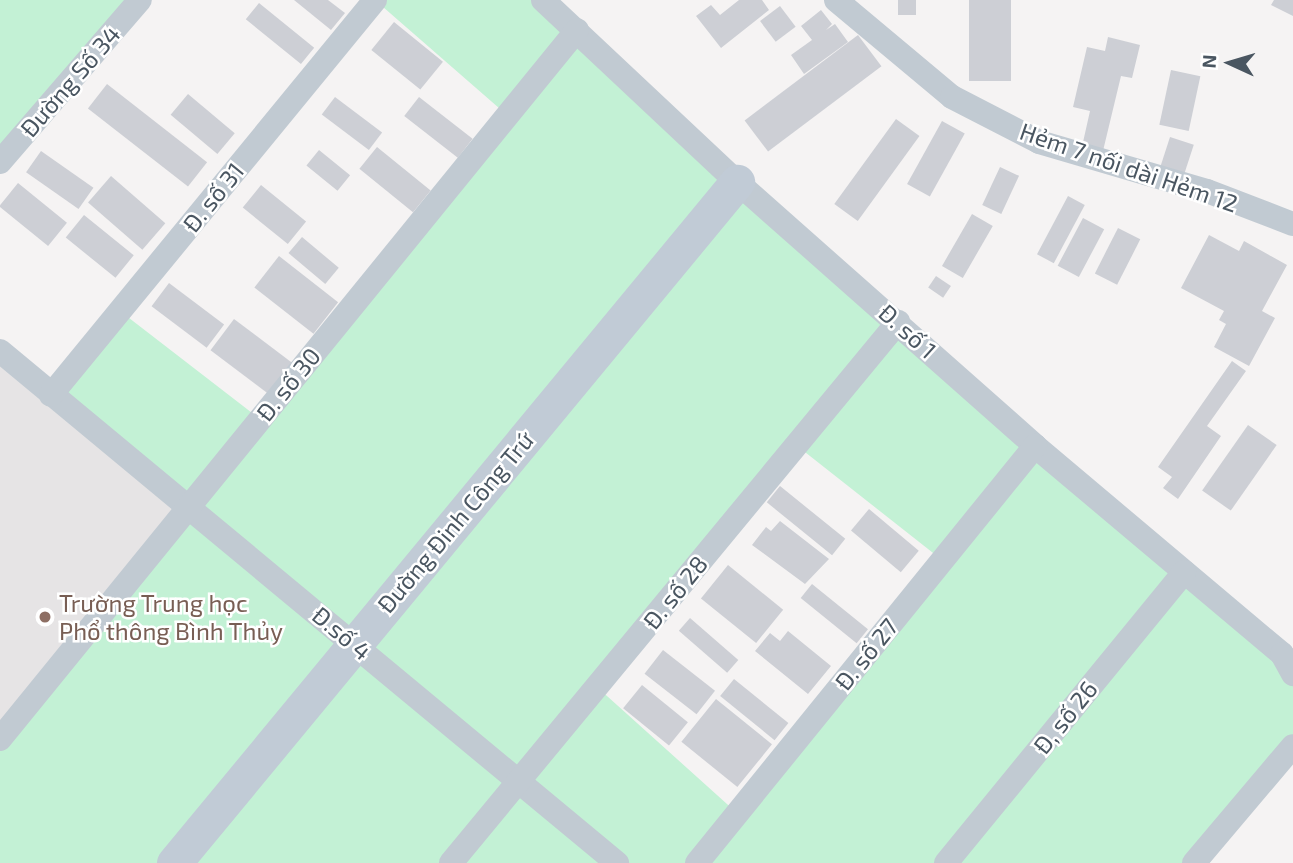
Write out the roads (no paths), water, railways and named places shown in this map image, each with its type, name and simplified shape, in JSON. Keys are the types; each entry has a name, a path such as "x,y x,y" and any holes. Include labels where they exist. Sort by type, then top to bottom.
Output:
{"street":[{"name":"Đường Số 34","path":"0,162 140,0"},
{"name":"Đ. số 31","path":"51,395 375,0"},
{"name":"Đ. số 1","path":"543,0 737,182 898,321 1035,446 1184,572 1287,664"},
{"name":"Hẻm 7 nối dài Hẻm 12","path":"836,0 952,97 1039,142 1207,191 1293,224"},
{"name":"Đ. số 30","path":"0,739 577,30"},
{"name":"Đường Đinh Công Trứ","path":"174,863 737,182"},
{"name":"Đ. số 28","path":"451,863 898,321"},
{"name":"Đ.số 4","path":"0,351 617,863"},
{"name":"Đ. số 27","path":"697,863 1035,446"},
{"name":"Đ, số 26","path":"946,863 1184,572"},
{"path":"1194,863 1293,746"}],"place":[{"name":"Trường Trung học Phổ thông Bình Thủy","path":"45,617"}]}
